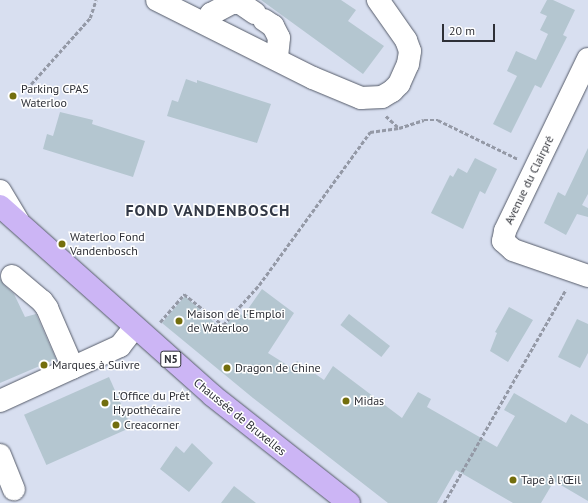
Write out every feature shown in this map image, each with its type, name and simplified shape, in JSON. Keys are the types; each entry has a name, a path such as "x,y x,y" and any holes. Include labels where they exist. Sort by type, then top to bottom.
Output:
{"main road":[{"name":"Chaussée de Bruxelles","path":"0,206 213,396 349,503"}],"street":[{"path":"157,0 277,58 313,78 361,98 382,97 392,92 405,72 410,51 406,40 378,0"},
{"path":"205,23 211,14 224,5 240,3 273,26 279,38 277,58"},
{"name":"Avenue du Clairpré","path":"582,273 513,250 503,241 504,231 588,59"},
{"path":"0,191 18,221"},
{"path":"12,276 42,301 47,308 73,368"},
{"path":"0,400 120,346 141,332"},
{"path":"0,455 14,489"}],"path":[{"path":"31,84 90,18 96,0"},
{"path":"141,332 184,294 224,325 259,285 370,132 399,128 424,120 438,120 535,167"},
{"path":"444,503 582,273"}],"building":[{"path":"261,0 341,0 356,10 348,21 384,46 363,74"},
{"path":"547,0 553,0 575,10 563,35 567,37 541,88 535,85 511,133 493,124 517,76 507,71 516,51 536,60 548,34 540,30 547,16 540,13"},
{"path":"186,79 197,83 197,80 271,104 257,143 167,116 172,100 178,102"},
{"path":"60,112 93,120 92,124 145,141 133,177 43,149 47,134 53,136"},
{"path":"588,148 588,194 582,205 588,208 588,217 577,214 566,235 544,223 558,192 565,196"},
{"path":"475,158 497,169 485,194 480,191 463,229 431,213 450,175 453,177 458,168 467,173"},
{"path":"0,278 4,285 14,294 25,317 36,314 56,359 0,383"},
{"path":"262,289 294,313 268,353 292,368 297,361 324,380 333,366 402,418 418,392 431,399 427,407 497,447 515,416 504,410 514,393 566,423 571,414 588,424 588,501 554,481 541,503 513,503 456,470 437,503 388,503 253,398 162,323 185,296 223,330 236,311 243,316"},
{"path":"509,307 533,320 508,362 490,351 497,333 495,332"},
{"path":"349,314 390,346 381,357 340,325"},
{"path":"577,319 588,324 588,353 580,368 558,357"},
{"path":"109,377 131,427 46,465 24,415"},
{"path":"192,443 213,463 189,492 160,469 176,446 184,453"},
{"path":"234,486 256,503 221,503"}],"place":[{"name":"Parking CPAS Waterloo","path":"13,96"},
{"name":"Waterloo Fond Vandenbosch","path":"62,244"},
{"name":"Maison de l'Emploi de Waterloo","path":"179,321"},
{"name":"Marques à Suivre","path":"44,365"},
{"name":"Dragon de Chine","path":"227,368"},
{"name":"Midas","path":"346,401"},
{"name":"L'Office du Prêt Hypothécaire","path":"105,403"},
{"name":"Creacorner","path":"116,425"},
{"name":"Tape à l'Œil","path":"513,480"}],"district":[{"name":"FOND VANDENBOSCH","path":"208,210"}]}
